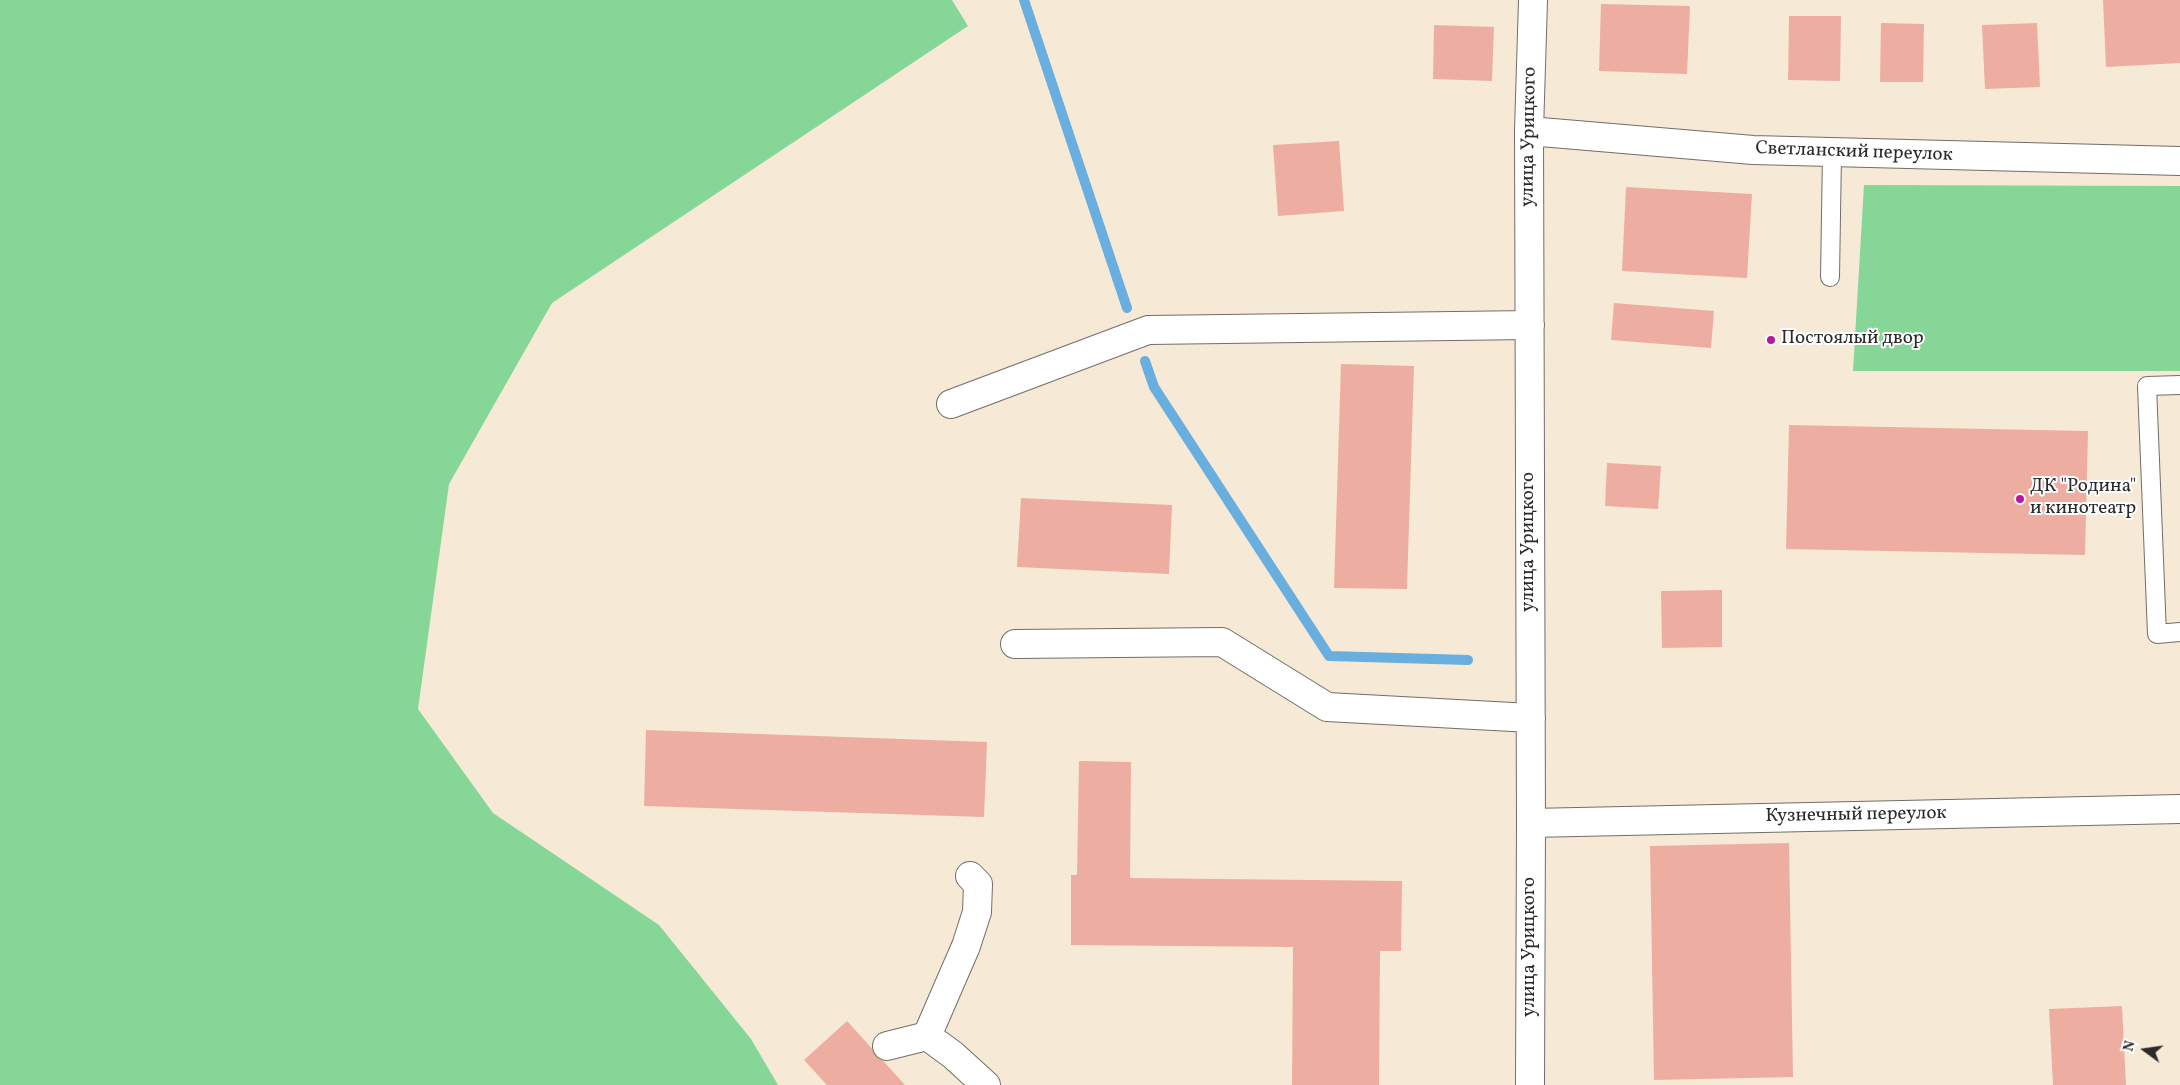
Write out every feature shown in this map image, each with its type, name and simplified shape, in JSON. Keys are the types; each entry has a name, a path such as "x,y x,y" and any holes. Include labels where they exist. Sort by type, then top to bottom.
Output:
{"street":[{"name":"улица Урицкого","path":"1530,1085 1529,131 1533,0"},
{"name":"Светланский переулок","path":"1529,131 1753,150 2180,161"},
{"path":"951,404 1148,330 1530,325"},
{"path":"1015,644 1222,642 1327,707 1531,718"},
{"name":"Кузнечный переулок","path":"1531,823 2180,808"},
{"path":"928,1036 966,946 977,912 978,884 970,876"},
{"path":"887,1046 928,1036"},
{"path":"928,1036 953,1055 986,1085"}],"lane":[{"path":"1830,278 1832,153"},
{"path":"2180,385 2147,386 2157,634 2180,632"}],"green space":[{"path":"0,0 952,0 968,26 552,303 449,484 418,709 493,813 659,925 751,1039 778,1085 0,1085"},
{"path":"1864,185 2180,186 2180,371 1853,371"}],"building":[{"path":"2103,0 2180,0 2180,63 2106,67"},
{"path":"1601,4 1690,6 1687,74 1599,71"},
{"path":"1789,16 1841,16 1840,81 1788,80"},
{"path":"1881,23 1924,24 1923,82 1880,82"},
{"path":"2037,23 2040,87 1985,89 1982,25"},
{"path":"1434,25 1494,27 1492,81 1433,79"},
{"path":"1339,141 1344,211 1278,216 1273,145"},
{"path":"1626,187 1752,194 1747,278 1622,271"},
{"path":"1614,303 1714,311 1711,348 1611,340"},
{"path":"1341,364 1414,366 1407,589 1334,588"},
{"path":"1789,425 2088,431 2085,555 1786,549"},
{"path":"1607,463 1661,466 1658,509 1605,506"},
{"path":"1021,498 1172,505 1169,574 1017,567"},
{"path":"1722,590 1722,647 1662,648 1661,591"},
{"path":"646,730 987,742 984,817 644,806"},
{"path":"1079,761 1131,762 1130,878 1402,881 1401,951 1380,951 1379,1085 1292,1085 1293,947 1071,945 1071,875 1077,875"},
{"path":"1789,843 1793,1077 1654,1080 1650,846"},
{"path":"2122,1006 2126,1085 2053,1085 2049,1009"},
{"path":"847,1021 905,1085 827,1085 804,1060"}],"waterway":[{"path":"1024,0 1127,308"},
{"path":"1145,361 1154,387 1329,656 1468,660"}],"place":[{"name":"Постоялый двор","path":"1771,340"},
{"name":"ДК \"Родина\" и кинотеатр","path":"2020,499"}]}
